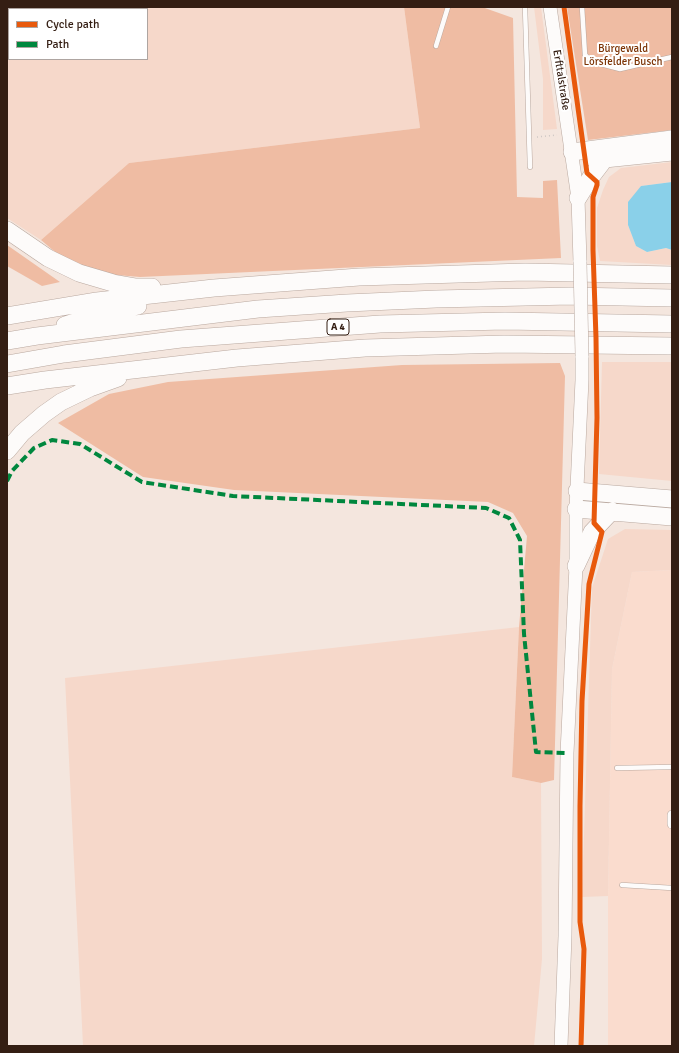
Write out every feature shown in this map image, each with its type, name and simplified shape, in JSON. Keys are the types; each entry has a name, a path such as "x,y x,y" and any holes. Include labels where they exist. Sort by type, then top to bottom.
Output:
{"highway":[{"path":"572,158 672,139"},
{"path":"572,158 604,160 672,152"},
{"path":"578,198 604,160"},
{"path":"7,230 48,258 79,273 113,283 136,287 214,288"},
{"path":"7,316 97,301 214,288 359,277 525,272 672,275"},
{"path":"37,336 87,318 214,288"},
{"name":"A 4","path":"7,341 258,309 347,303 436,299 571,296 672,298"},
{"name":"A 4","path":"7,364 64,354 181,339 380,324 505,321 672,324"},
{"path":"7,386 151,367 268,355 365,348 504,344 672,346"},
{"path":"7,451 22,433 61,402 90,388 151,367"},
{"path":"577,491 672,499"},
{"path":"576,509 672,517"},
{"path":"576,566 592,532 612,512"}],"main road":[{"name":"Erfttalstraße","path":"550,7 578,198 582,356 576,509 576,566 567,753 562,1045"}],"street":[{"path":"672,815 672,824"}],"lane":[{"path":"436,46 448,7"},
{"path":"525,7 530,167"},
{"path":"582,7 586,55 592,62 620,69 672,57"},
{"path":"617,768 672,767"},
{"path":"622,885 672,888"}],"path":[{"path":"529,138 569,134"}],"shaded area":[{"path":"7,7 404,7 420,128 129,163 41,240 7,218"},
{"path":"534,7 541,7 557,129 543,130 543,79"},
{"path":"672,162 672,182 641,186 628,225 636,246 647,252 666,248 672,250 672,265 600,261 597,246 597,208 609,177 621,168"},
{"path":"602,362 672,362 672,481 599,474"},
{"path":"625,529 672,530 672,570 632,572 612,669 608,896 582,897 592,588 608,539"},
{"path":"672,570 672,1046 608,1046 608,896 612,669 632,572"},
{"path":"519,627 512,777 541,783 542,959 534,1046 83,1046 65,678"}],"green space":[{"path":"404,7 482,7 513,18 517,197 543,198 543,181 557,180 561,258 140,277 105,274 61,257 41,240 129,163 420,128"},
{"name":"Bürgewald Lörsfelder Busch","path":"567,7 672,7 672,130 588,140"},
{"path":"7,245 60,282 42,286 7,266"},
{"path":"560,363 565,376 554,780 541,783 512,777 519,627 527,536 513,513 488,502 234,490 143,477 58,423 109,394 168,382 402,365"}],"water":[{"path":"672,182 672,250 666,248 647,252 636,246 628,225 628,202 641,186"}],"marked path":[{"path":"7,481 12,471 34,448 52,440 80,444 142,482 233,496 486,508 509,518 520,540 524,634 536,752 567,753"}],"cycle path":[{"path":"564,7 587,173 597,182 593,197 597,418 594,523 602,532 589,584 582,701 580,922 584,949 581,1046"}]}
